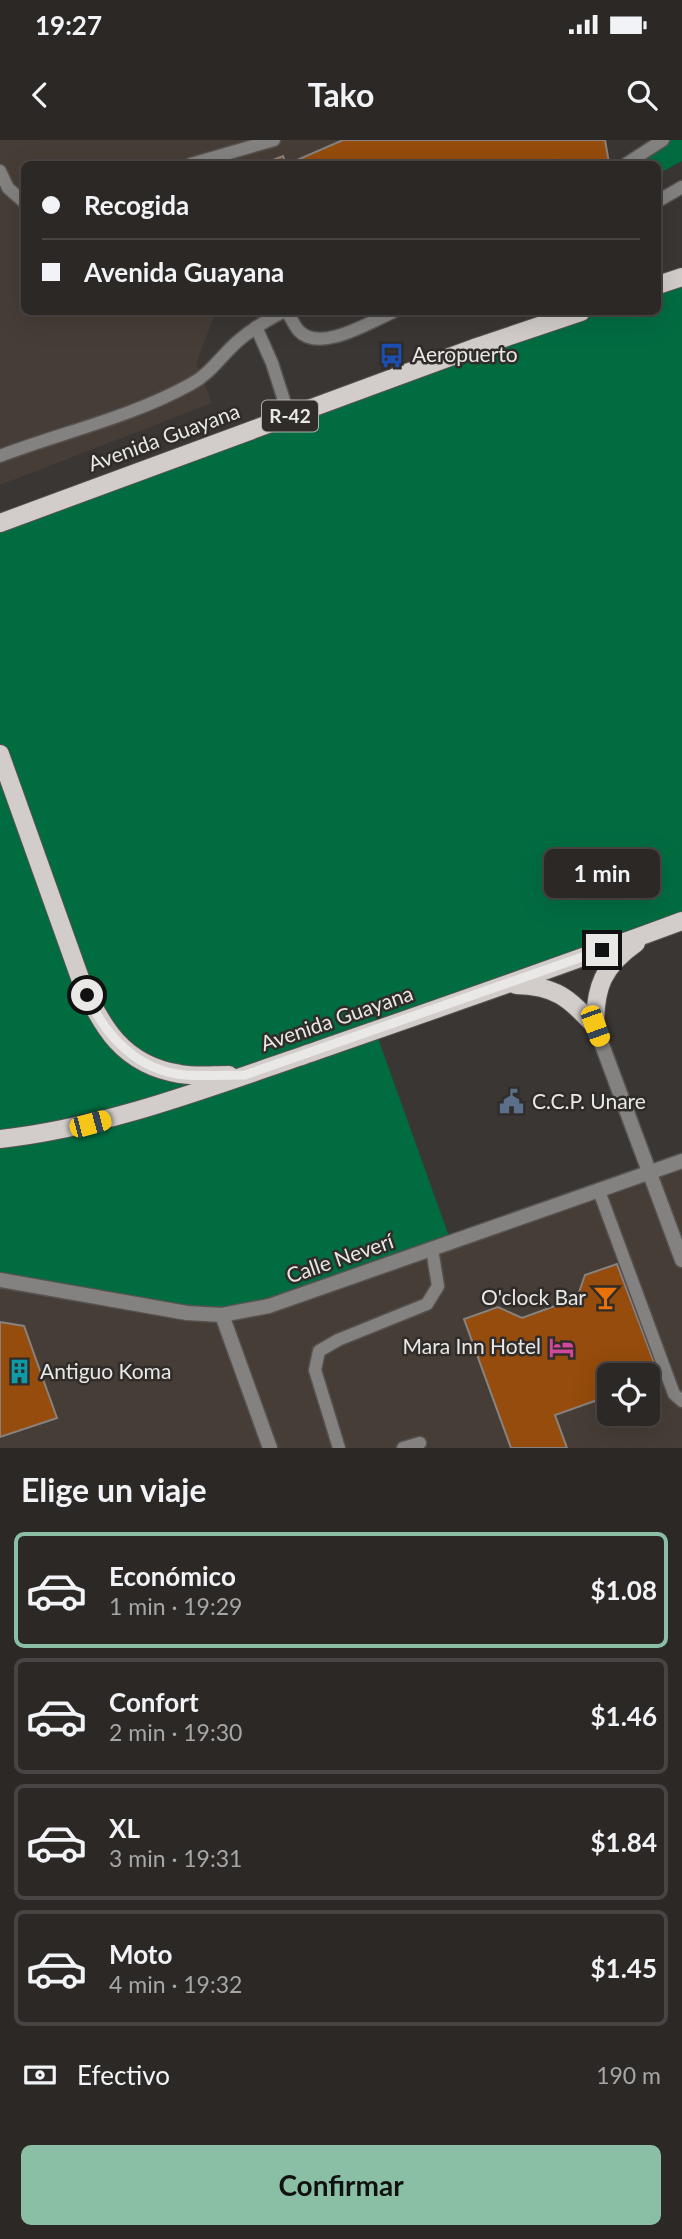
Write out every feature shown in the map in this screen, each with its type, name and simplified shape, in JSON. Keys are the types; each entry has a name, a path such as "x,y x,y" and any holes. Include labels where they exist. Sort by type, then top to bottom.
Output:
{"main road":[{"path":"661,284 682,279"},
{"name":"Avenida Guayana","path":"0,523 573,315"},
{"path":"0,537 35,510"},
{"path":"0,754 80,978 95,1013 112,1038 154,1068 182,1075 245,1075"},
{"name":"Avenida Guayana","path":"0,1139 90,1124 143,1109 505,985 682,921"},
{"path":"595,1026 595,1003 608,968 622,953 651,933"},
{"path":"505,985 539,985 558,992 595,1026"}],"street":[{"path":"595,1026 682,1260"},
{"name":"Calle Neverí","path":"0,1280 187,1313 222,1315 269,1306 682,1161"},
{"path":"222,1315 270,1448"}],"lane":[{"path":"201,161 274,140"},
{"path":"631,161 663,140"},
{"path":"0,171 8,188 21,199"},
{"path":"661,199 682,187"},
{"path":"0,456 142,407 192,384 256,327 279,315"},
{"path":"287,315 299,331 312,339 335,337 386,315"},
{"path":"256,327 272,363 289,416"},
{"path":"599,1191 674,1394 682,1401"},
{"path":"339,1448 315,1370 319,1351 338,1340 427,1304 438,1286 432,1249"},
{"path":"403,1448 420,1443"}],"shaded area":[{"path":"0,140 605,140 609,161 21,161 21,315 215,315 196,363 212,403 0,485"},
{"path":"682,1161 682,1448 0,1448 0,1280 203,1315"}],"green space":[{"path":"666,140 682,140 682,161 661,172 661,161 636,161"},
{"path":"682,277 682,921 375,1030 451,1242 222,1315 0,1280 0,523 577,315 661,315 661,284"}],"building":[{"path":"343,140 605,140 609,161 298,161"},
{"path":"283,156 285,161 270,161"},
{"name":"Mara Inn Hotel","path":"617,1264 654,1363 597,1363 597,1400 555,1415 567,1448 511,1448 464,1319 498,1307 522,1318 577,1298 585,1275"},
{"name":"Antiguo Koma","path":"0,1322 24,1326 57,1418 0,1437"}],"place":[{"name":"Aeropuerto","path":"392,355"},
{"name":"C.C.P. Unare","path":"512,1102"},
{"name":"O'clock Bar","path":"606,1298"},
{"name":"Mara Inn Hotel","path":"561,1347"},
{"name":"Antiguo Koma","path":"20,1372"}],"route":[{"path":"87,995 95,1013 112,1038 154,1068 182,1075 245,1075 602,950"}]}
